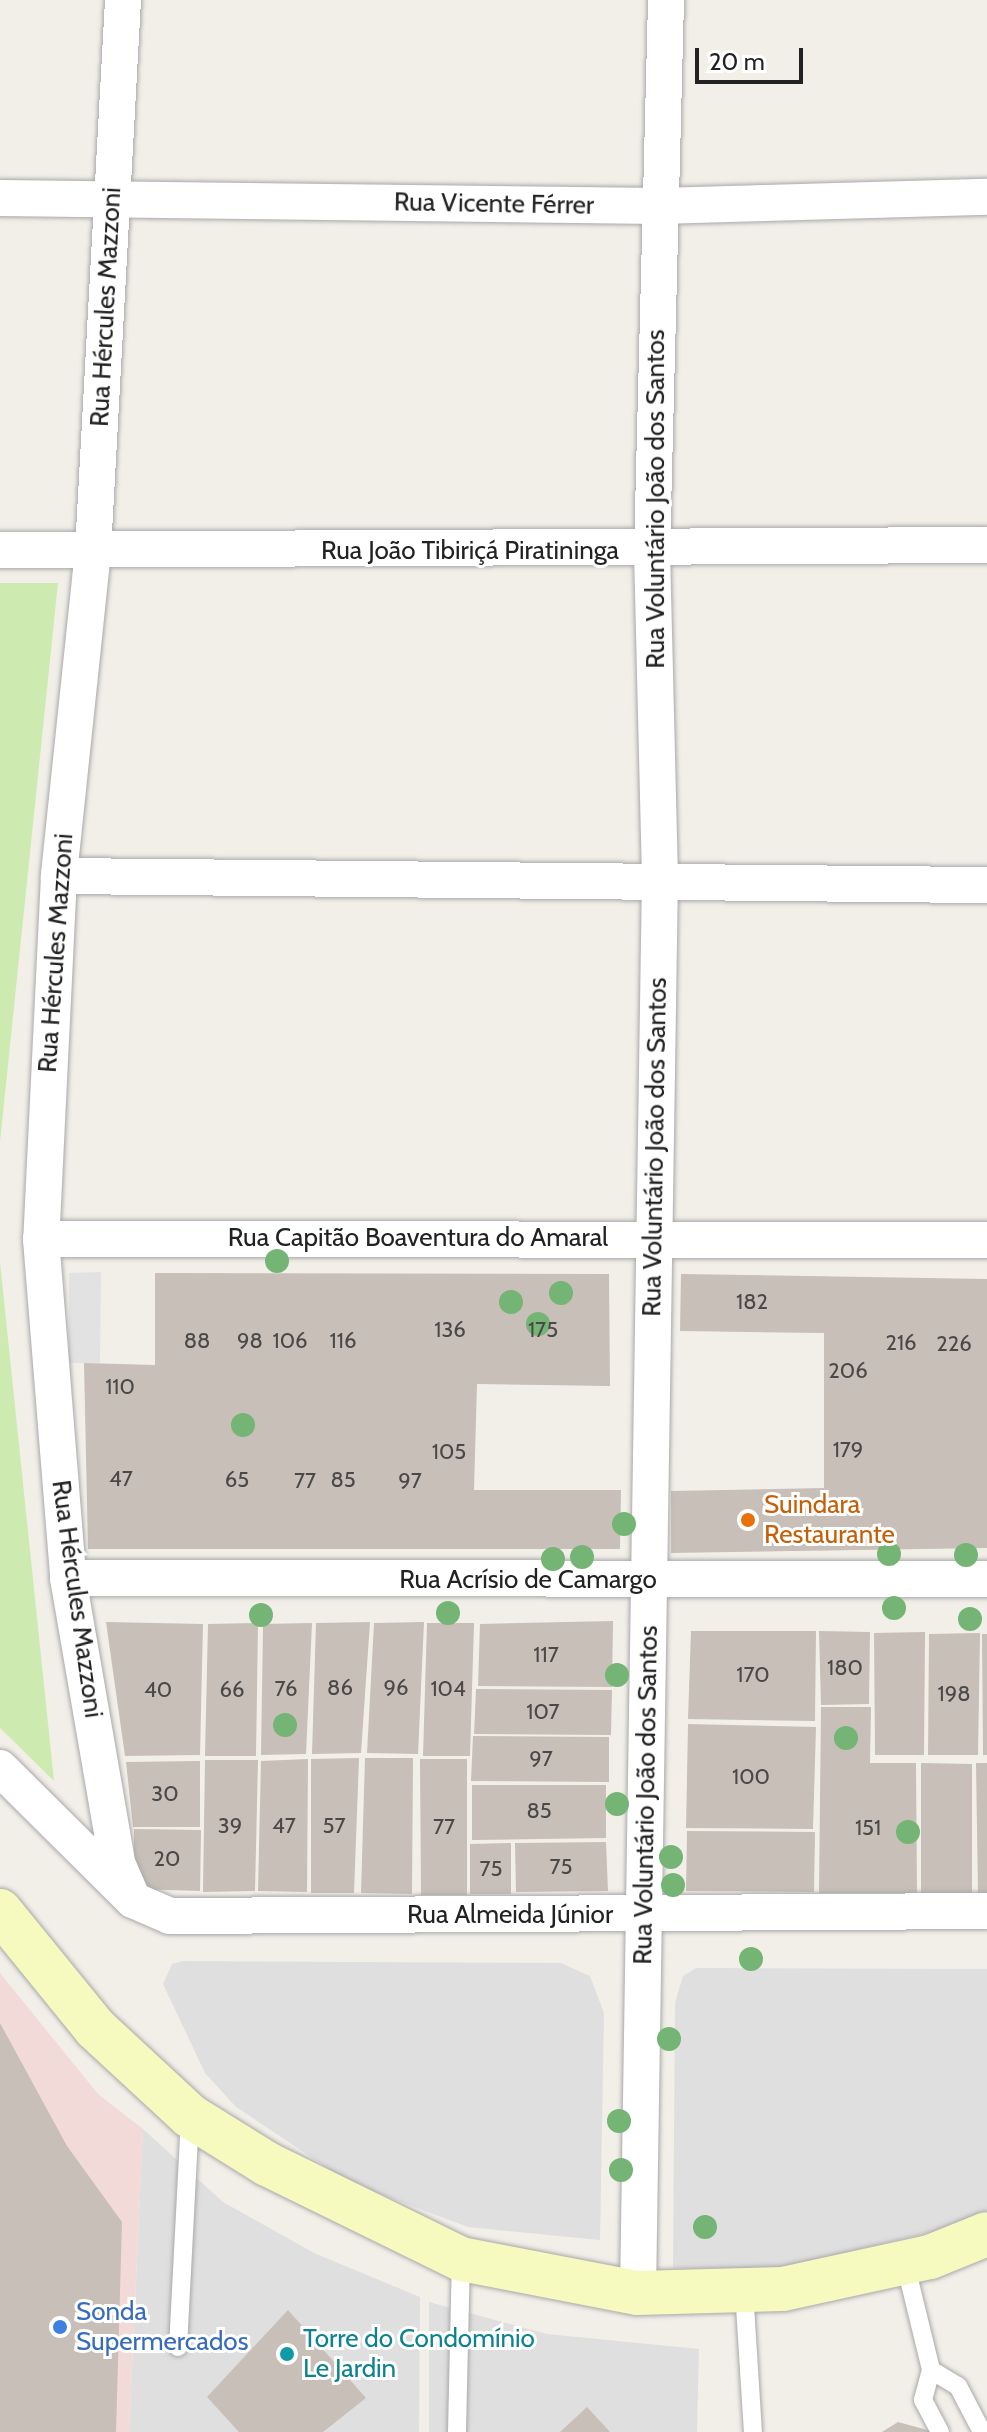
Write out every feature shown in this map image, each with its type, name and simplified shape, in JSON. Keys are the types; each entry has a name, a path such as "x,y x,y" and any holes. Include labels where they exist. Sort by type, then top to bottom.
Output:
{"main road":[{"path":"0,1911 95,2028 190,2116 267,2164 461,2259 638,2293 744,2290 905,2263 987,2234"}],"street":[{"name":"Rua Hércules Mazzoni","path":"123,0 93,551 59,876 41,1239 68,1578 117,1863 133,1900"},
{"name":"Rua Voluntário João dos Santos","path":"638,2293 660,878 652,550 666,0"},
{"name":"Rua Vicente Férrer","path":"0,198 659,206 987,197"},
{"name":"Rua João Tibiriçá Piratininga","path":"0,550 652,550 987,545"},
{"path":"59,876 660,878 987,885"},
{"name":"Rua Capitão Boaventura do Amaral","path":"41,1239 653,1237 987,1240"},
{"name":"Rua Acrísio de Camargo","path":"68,1578 987,1579"},
{"path":"0,1768 133,1900"},
{"name":"Rua Almeida Júnior","path":"133,1900 170,1916 987,1911"}],"lane":[{"path":"178,2347 190,2116"},
{"path":"457,2432 461,2259"},
{"path":"905,2263 931,2370 923,2400 940,2432"},
{"path":"744,2290 753,2432"},
{"path":"931,2370 958,2386 982,2432"}],"shaded area":[{"path":"101,1272 100,1363 69,1363 69,1273"},
{"path":"183,1961 561,1963 590,1976 604,2013 600,2240 468,2227 350,2183 236,2107 205,2073 163,1984 172,1964"},
{"path":"696,1968 987,1969 987,2219 774,2269 673,2268 675,2003 683,1976"},
{"name":"Sonda Supermercados","path":"0,1973 98,2094 143,2129 129,2432 0,2432"},
{"path":"143,2129 223,2202 314,2253 420,2297 419,2432 129,2432"},
{"path":"429,2302 547,2334 699,2349 697,2432 429,2432"}],"green space":[{"path":"0,583 58,583 0,1142"},
{"path":"0,1262 54,1781 0,1728"}],"building":[{"path":"155,1273 609,1274 610,1386 477,1384 474,1490 621,1490 620,1549 88,1549 84,1363 155,1365"},
{"path":"681,1274 987,1279 987,1548 671,1553 671,1491 824,1488 824,1333 680,1331"},
{"path":"613,1621 612,1687 478,1686 480,1624"},
{"path":"106,1622 203,1624 200,1755 125,1756"},
{"path":"370,1622 361,1753 312,1754 316,1623"},
{"path":"424,1622 418,1754 367,1753 374,1623"},
{"path":"258,1623 256,1756 205,1756 208,1624"},
{"path":"312,1623 306,1754 261,1755 263,1624"},
{"path":"427,1623 474,1623 470,1756 423,1756"},
{"path":"691,1631 816,1631 815,1721 688,1719"},
{"path":"819,1631 870,1632 869,1704 821,1705"},
{"path":"925,1632 924,1755 875,1755 874,1633"},
{"path":"980,1633 978,1755 928,1755 929,1634"},
{"path":"982,1634 987,1634 987,1755 983,1755"},
{"path":"476,1689 612,1690 611,1735 474,1734"},
{"path":"821,1707 871,1707 870,1763 916,1763 917,1893 819,1893"},
{"path":"688,1724 816,1727 813,1829 686,1828"},
{"path":"473,1736 609,1737 609,1782 471,1781"},
{"path":"359,1758 354,1893 311,1893 311,1759"},
{"path":"365,1758 413,1758 412,1894 361,1893"},
{"path":"308,1759 307,1892 258,1891 261,1761"},
{"path":"420,1759 467,1759 467,1895 421,1895"},
{"path":"205,1760 258,1760 255,1891 203,1892"},
{"path":"200,1761 200,1827 133,1827 126,1762"},
{"path":"921,1763 972,1764 972,1894 921,1894"},
{"path":"976,1763 987,1763 987,1894 978,1894"},
{"path":"472,1785 606,1785 606,1838 472,1840"},
{"path":"134,1829 201,1830 200,1891 134,1889"},
{"path":"687,1831 815,1832 814,1892 686,1891"},
{"path":"606,1842 608,1891 516,1892 515,1843"},
{"path":"511,1843 511,1894 470,1894 470,1844"},
{"name":"Sonda Supermercados","path":"0,2023 67,2146 122,2222 116,2432 0,2432"},
{"name":"Torre do Condomínio Le Jardin","path":"288,2310 366,2398 323,2432 239,2432 207,2397"},
{"path":"587,2407 610,2432 560,2432"},
{"path":"898,2422 931,2431 931,2432 882,2432"}],"place":[{"name":"Suindara Restaurante","path":"748,1520"},
{"name":"Sonda Supermercados","path":"60,2327"},
{"name":"Torre do Condomínio Le Jardin","path":"287,2354"}]}
